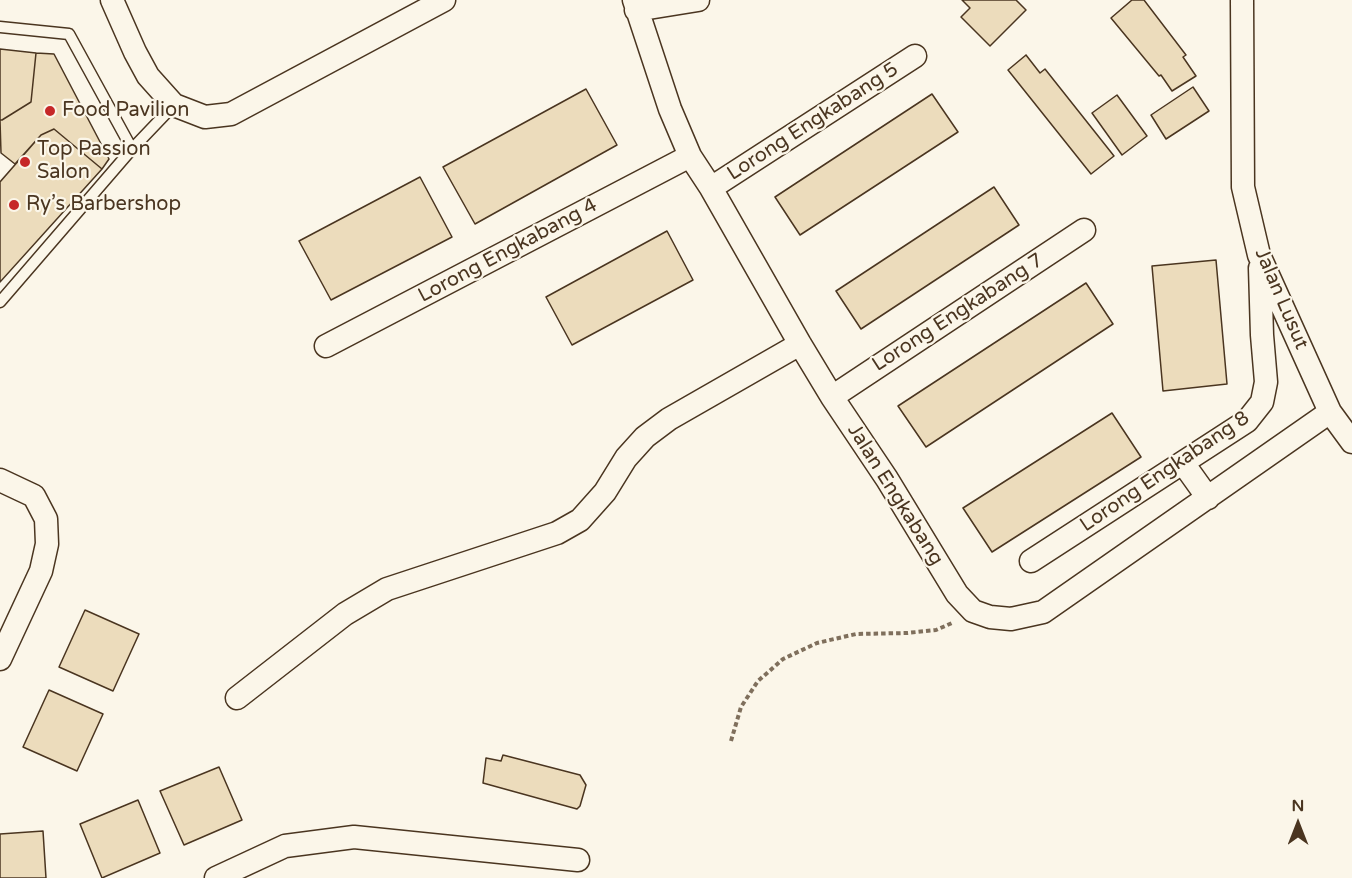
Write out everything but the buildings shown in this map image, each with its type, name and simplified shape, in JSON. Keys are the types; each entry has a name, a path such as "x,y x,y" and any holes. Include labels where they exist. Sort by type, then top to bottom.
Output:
{"street":[{"path":"112,0 148,76 174,105 205,117 231,114 444,0"},
{"path":"635,5 698,0"},
{"name":"Jalan Lusut","path":"1242,0 1243,187 1259,255 1330,412 1352,442"},
{"name":"Jalan Engkabang","path":"635,5 670,109 690,156 711,188 832,397 957,594 973,610"},
{"name":"Lorong Engkabang 5","path":"711,188 915,56"},
{"name":"Lorong Engkabang 4","path":"326,346 690,156"},
{"name":"Lorong Engkabang 7","path":"832,397 1084,230"},
{"name":"Lorong Engkabang 8","path":"1031,561 1247,421 1262,402 1266,382 1259,255"},
{"path":"237,698 345,614 387,589 557,533 580,520 605,492 626,458 645,437 669,419 800,344"},
{"path":"973,610 990,617 1011,619 1043,612 1330,412"},
{"path":"1183,463 1208,498"},
{"path":"0,480 34,496 46,519 47,544 41,571 0,659"},
{"path":"216,878 285,846 354,837 578,860"}],"lane":[{"path":"0,27 69,34 132,149"},
{"path":"0,302 132,149 174,105"}],"path":[{"path":"731,741 741,707 758,681 783,659 817,643 856,634 936,630 973,610"}],"place":[{"name":"Food Pavilion","path":"50,111"},
{"name":"Top Passion Salon","path":"25,162"},
{"name":"Ry’s Barbershop","path":"14,205"}]}
